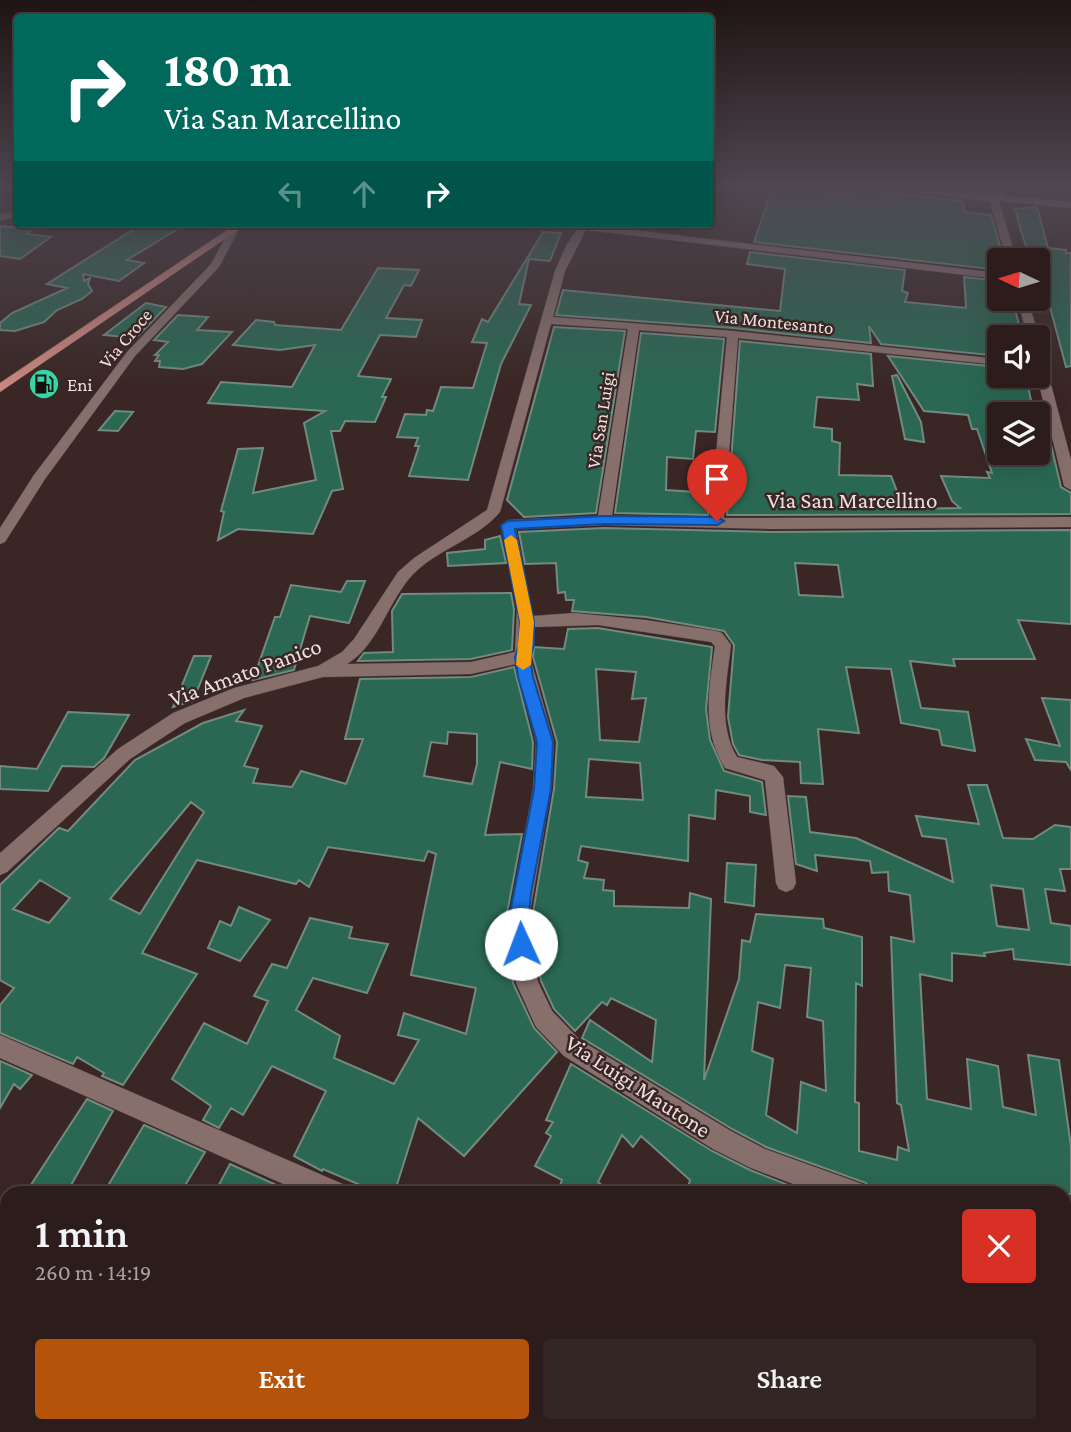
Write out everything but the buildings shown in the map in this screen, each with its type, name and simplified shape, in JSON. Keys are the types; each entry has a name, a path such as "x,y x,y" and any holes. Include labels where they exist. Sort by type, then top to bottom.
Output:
{"main road":[{"path":"0,387 201,253"}],"street":[{"name":"Via Croce","path":"0,539 39,478 131,354 215,265 223,253"},
{"path":"508,525 493,512 559,271 568,253"},
{"path":"811,253 987,275"},
{"name":"Via Montesanto","path":"545,320 733,334 987,361"},
{"name":"Via San Luigi","path":"604,520 634,327"},
{"path":"717,521 733,334"},
{"path":"1045,388 1071,486"},
{"name":"Via Amato Panico","path":"0,866 124,754 179,718 240,693 323,671 348,656 360,643 403,576 419,561 493,512"},
{"name":"Via San Marcellino","path":"508,525 604,520 847,524 1071,522"},
{"name":"Via Luigi Mautone","path":"508,525 527,622 526,645 522,657 545,742 542,789 518,924 527,984 544,1019 572,1048 722,1140 760,1159 834,1186"},
{"path":"527,622 554,618 599,620 716,637 721,640 723,645 717,694 719,732 731,764 767,771 775,777 786,883"},
{"path":"323,671 471,668 522,657"},
{"path":"0,1046 318,1186"}],"slow traffic":[{"path":"511,540 527,622 523,665"}],"place":[{"name":"Eni","path":"44,384"}],"route":[{"path":"521,944 518,924 542,789 545,742 525,677 522,657 526,645 527,622 508,525 604,520 717,521"}]}
